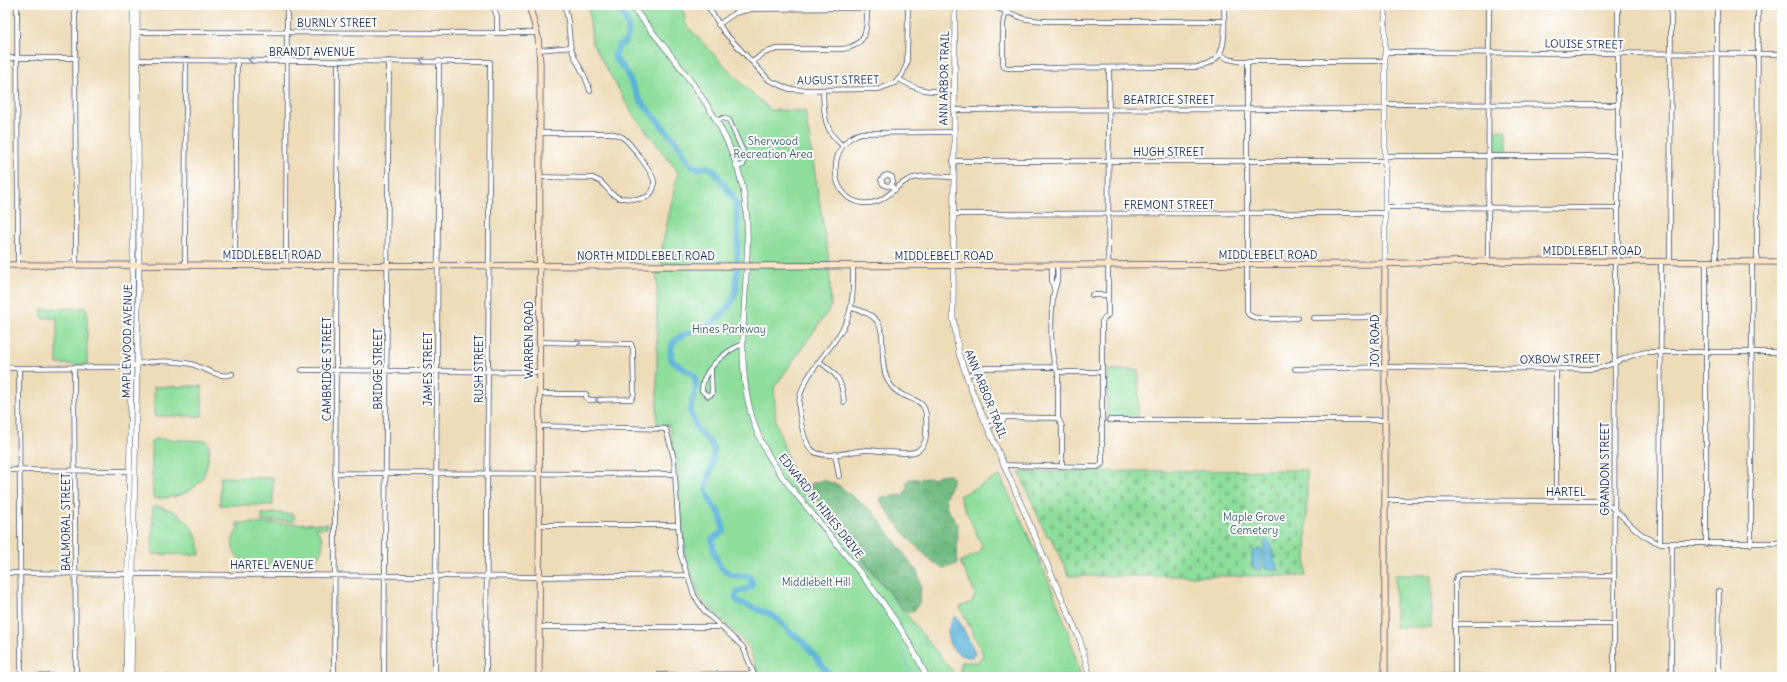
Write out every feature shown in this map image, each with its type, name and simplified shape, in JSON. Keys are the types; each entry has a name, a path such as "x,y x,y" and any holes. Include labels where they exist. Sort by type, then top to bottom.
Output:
{"main road":[{"name":"WARREN ROAD","path":"529,5 537,33 539,50 539,677"},
{"name":"MIDDLEBELT ROAD","path":"754,266 1246,265 1385,264 1488,261 1782,262"},
{"name":"JOY ROAD","path":"1385,264 1385,677"},
{"name":"MIDDLEBELT ROAD","path":"5,265 538,266"},
{"name":"NORTH MIDDLEBELT ROAD","path":"538,266 754,266"}],"street":[{"path":"17,5 18,265"},
{"path":"75,5 76,265"},
{"name":"MAPLEWOOD AVENUE","path":"132,447 136,364 135,32 133,5"},
{"name":"MAPLEWOOD AVENUE","path":"135,32 137,5"},
{"path":"286,265 287,5"},
{"path":"493,5 497,17 498,34"},
{"path":"564,5 569,21 571,47 586,76 590,91"},
{"name":"EDWARD N. HINES DRIVE","path":"631,5 700,93 718,120 727,139 737,167 745,200 746,219 743,369 749,408 756,430 767,454 779,473 884,603 914,651 927,677"},
{"name":"AUGUST STREET","path":"707,5 718,25 769,80 782,87 796,90 879,89 890,86 899,79"},
{"path":"908,5 908,59 905,69 899,79 912,87 922,90 954,92"},
{"path":"955,5 989,6 1025,19 1043,22 1224,21"},
{"name":"ANN ARBOR TRAIL","path":"955,5 952,266 954,327 958,354 966,376 1080,640 1090,677"},
{"path":"1008,5 1002,23 1004,67 1109,68 1199,67 1211,63 1220,54 1224,45 1224,5"},
{"name":"JOY ROAD","path":"1385,5 1385,264"},
{"path":"1488,261 1489,5"},
{"name":"GRANDON STREET","path":"1614,677 1614,363 1618,208 1618,5"},
{"path":"1670,5 1670,262"},
{"path":"1716,262 1717,5"},
{"path":"1751,544 1752,352 1755,262 1758,5"},
{"path":"718,25 735,13 752,9 867,7 866,33 860,41 852,47 843,49 777,49 764,53 752,62"},
{"name":"BURNLY STREET","path":"135,32 537,33"},
{"path":"539,50 571,47"},
{"name":"LOUISE STREET","path":"1385,52 1782,54"},
{"path":"1220,54 1232,60 1247,62 1385,61"},
{"path":"5,58 76,58"},
{"name":"BRANDT AVENUE","path":"135,60 490,62"},
{"path":"185,265 186,60"},
{"path":"235,265 237,60"},
{"name":"CAMBRIDGE STREET","path":"334,677 338,61"},
{"name":"BRIDGE STREET","path":"384,677 389,61"},
{"name":"JAMES STREET","path":"435,677 439,61"},
{"name":"RUSH STREET","path":"486,677 490,62"},
{"path":"1247,62 1246,307 1249,315 1258,319 1297,318"},
{"path":"1004,465 1098,467 1101,465 1102,321 1108,315 1109,68"},
{"path":"823,90 824,115 826,124 831,134 842,145"},
{"name":"BEATRICE STREET","path":"954,110 1247,109 1488,104 1618,105"},
{"path":"718,120 723,118 729,120 745,156 743,165 737,167"},
{"path":"953,177 916,177 906,181 880,201 858,202 844,195 839,186 836,164 838,153 842,145 852,136 865,132 954,132"},
{"path":"539,133 616,134 626,141 642,162 653,177 654,184 651,194 643,199 626,199 616,197 601,182 593,178 539,177"},
{"name":"HUGH STREET","path":"954,161 1247,161 1488,156 1618,156"},
{"path":"891,185 895,190"},
{"name":"FREMONT STREET","path":"953,214 1247,213 1488,208 1618,208"},
{"path":"1660,543 1661,262"},
{"path":"1706,262 1706,544"},
{"path":"1055,265 1052,280 1054,289 1052,336 1054,367 1058,372 1058,418 1062,426 1062,466"},
{"name":"MAPLEWOOD AVENUE","path":"126,677 132,508 131,367 135,266"},
{"path":"851,308 868,313 879,325 883,336 886,376 890,384 896,391 917,400 923,406 926,414 926,436 922,447 912,452 868,450 821,455 810,448 806,440 799,401 803,388 843,328 851,308 853,266"},
{"path":"1092,295 1108,295"},
{"path":"1313,318 1385,317"},
{"path":"539,342 631,344 633,349 634,394 632,399 605,400 589,400 586,397 586,394 539,394"},
{"path":"711,369 713,388 712,394 708,396 702,391 702,384 711,369 732,349 743,344"},
{"name":"OXBOW STREET","path":"1295,369 1595,369 1636,354 1660,352 1782,352"},
{"path":"5,368 131,367 136,364 179,362 197,366 226,376 232,374"},
{"path":"820,362 834,372 840,380 843,389 844,402"},
{"name":"BALMORAL STREET","path":"74,367 76,676"},
{"path":"966,376 985,368 1054,367"},
{"path":"19,368 21,676"},
{"path":"1556,369 1556,501"},
{"path":"302,370 539,372"},
{"path":"1058,372 1102,372"},
{"path":"987,424 1001,422 1005,418 1058,418"},
{"path":"1109,420 1385,420"},
{"path":"539,426 666,428 673,455 680,553 694,595 700,605 743,647 755,676 649,676"},
{"path":"835,454 839,476"},
{"path":"5,470 132,471"},
{"path":"335,473 675,474"},
{"name":"HARTEL","path":"1385,500 1598,501 1606,504 1642,536 1660,543 1782,544"},
{"path":"539,525 678,525"},
{"path":"1671,677 1672,543"},
{"name":"HARTEL AVENUE","path":"5,573 539,576"},
{"name":"MAPLEWOOD AVENUE","path":"130,573 131,677"},
{"path":"539,576 688,575"},
{"path":"1455,676 1455,583 1457,576 1614,576"},
{"path":"1718,677 1719,592"},
{"path":"1455,624 1613,624"},
{"path":"539,627 723,628"},
{"path":"5,676 166,677"},
{"path":"1385,677 1565,677"}],"green space":[{"name":"Hines Parkway","path":"587,5 682,5 686,25 747,89 771,110 805,111 829,261 831,307 774,388 776,422 794,476 957,677 759,677 749,647 699,597 684,552 677,464 669,425 657,425 657,273 662,273 662,260 660,257 678,172 631,111 592,43 589,10"},
{"path":"1493,131 1506,131 1506,153 1493,153"},
{"path":"87,308 87,365 57,364 57,318 42,318 42,309"},
{"path":"1108,370 1139,370 1138,418 1107,418"},
{"path":"202,386 202,416 154,416 154,387"},
{"path":"155,439 208,441 209,453 206,470 202,479 190,491 173,497 153,498 151,442"},
{"name":"Maple Grove Cemetery","path":"1307,470 1306,576 1068,576 1050,536 1047,537 1019,472"},
{"path":"949,474 952,477 952,482 945,498 947,509 958,524 957,564 943,569 926,556 908,537 885,508 880,499 883,497 903,495 908,488 906,482 909,479 934,478 940,475"},
{"path":"1000,476 1046,575 1066,626 1081,677 960,677 960,662 978,662 983,654 960,607 972,602 976,594 960,562 979,553 982,545 959,496"},
{"path":"220,477 273,478 273,505 220,505"},
{"path":"823,480 838,485 874,513 918,573 921,588 919,603 914,611 908,613 900,606 811,493 810,484"},
{"path":"153,506 172,511 187,521 196,536 200,555 152,554"},
{"path":"262,514 294,514 294,521 262,521"},
{"path":"237,523 327,524 327,528 315,528 322,538 323,544 320,554 311,562 304,564 264,564 249,563 237,556 234,549 233,539 240,527 237,527"},
{"path":"1395,575 1431,575 1431,627 1395,627"}],"water":[{"path":"1265,539 1271,544 1274,560 1279,570 1264,568"},
{"path":"1258,549 1261,549 1262,551 1261,569 1259,570 1254,569 1252,566 1252,553"},
{"path":"954,617 957,617 974,650 975,654 972,657 962,656 951,647 948,637 948,630"}],"waterway":[{"path":"612,5 625,19 629,31 625,42 619,46 614,57 625,70 640,100 681,148 686,158 693,166 698,168 707,167 713,169 736,202 738,234 736,291 734,296 726,309 710,324 676,339 672,345 671,352 672,361 695,376 696,388 690,411 697,429 711,444 714,450 712,466 706,483 707,493 712,504 720,514 724,531 712,539 715,555 720,566 728,573 733,575 749,576 752,583 751,587 738,592 735,596 737,601 774,616 790,632 804,642 831,677"},
{"path":"918,645 929,641"},
{"path":"906,652 903,654 913,677"}],"park label":[{"name":"Sherwood Recreation Area","path":"773,147"},
{"name":"Middlebelt Hill","path":"816,582"}]}
